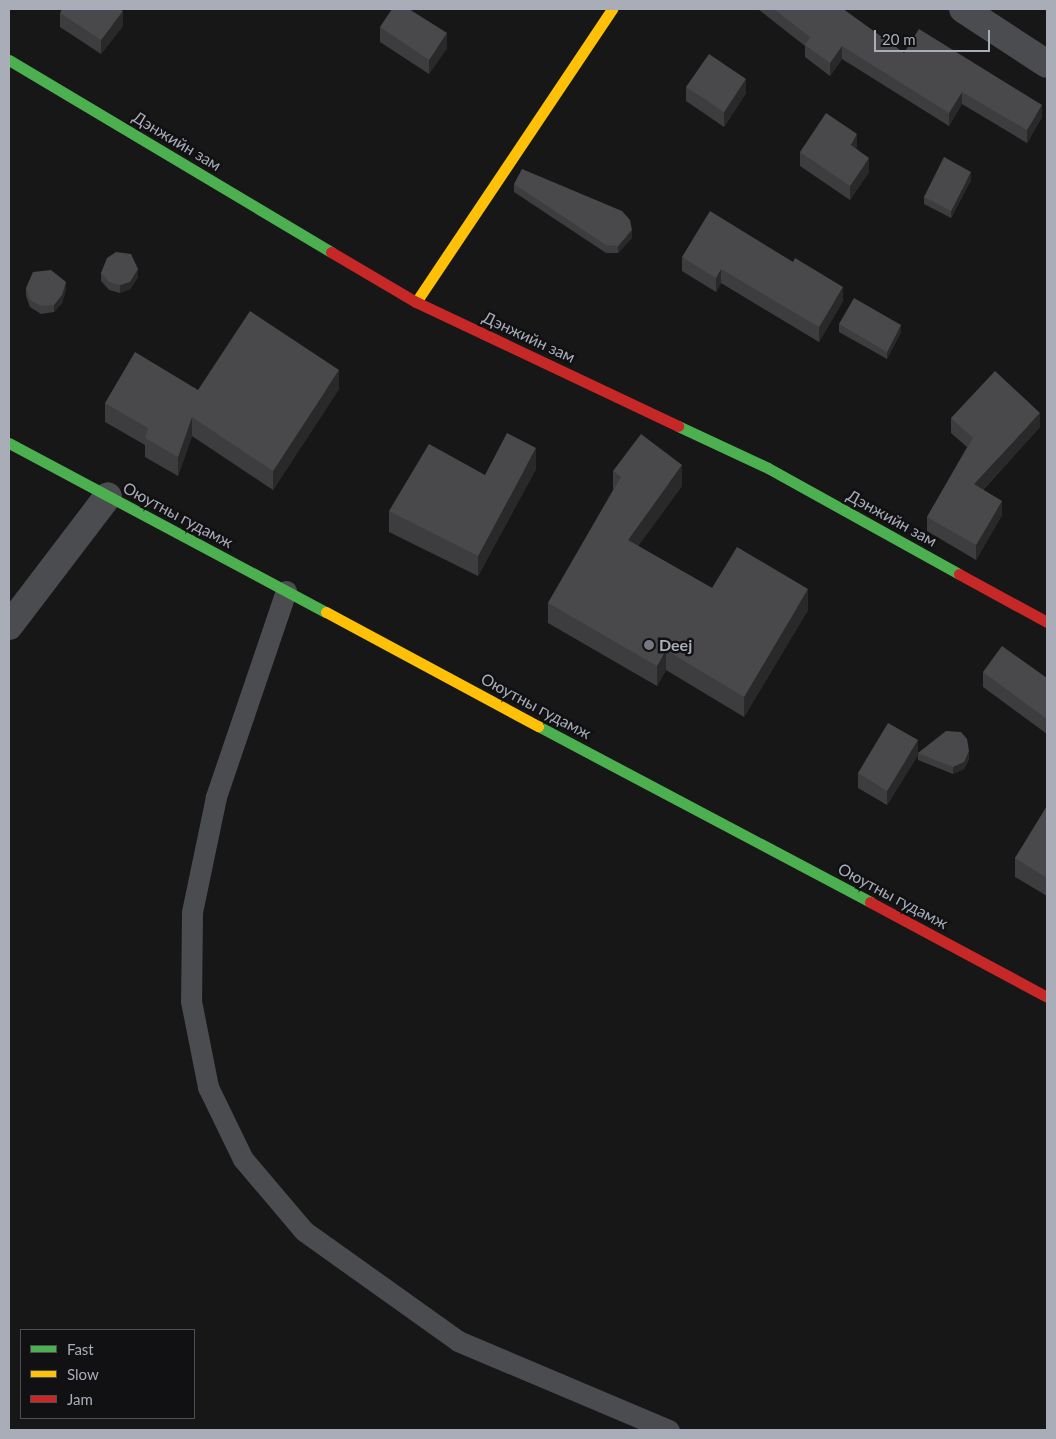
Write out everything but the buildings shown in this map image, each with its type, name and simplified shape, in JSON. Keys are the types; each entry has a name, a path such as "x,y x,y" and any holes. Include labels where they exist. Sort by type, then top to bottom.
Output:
{"street":[{"path":"416,302 612,9"},
{"path":"963,9 1047,64"},
{"name":"Дэнжийн зам","path":"9,60 416,302 768,468 1047,622"},
{"name":"Оюутны гудамж","path":"9,443 1047,997"},
{"path":"9,626 108,496"}],"lane":[{"path":"286,591 216,797 192,912 191,1000 208,1087 243,1159 304,1231 458,1341 669,1430"}],"traffic: fast":[{"path":"9,60 331,252"},
{"path":"678,426 768,468 959,574"},
{"path":"9,443 326,612"},
{"path":"538,726 870,902"}],"traffic: slow":[{"path":"416,302 612,9"},
{"path":"326,612 538,726"}],"traffic: jam":[{"path":"331,252 416,302 678,426"},
{"path":"959,574 1047,622"},
{"path":"870,902 1047,997"}],"place":[{"name":"Deej","path":"649,645"}]}
